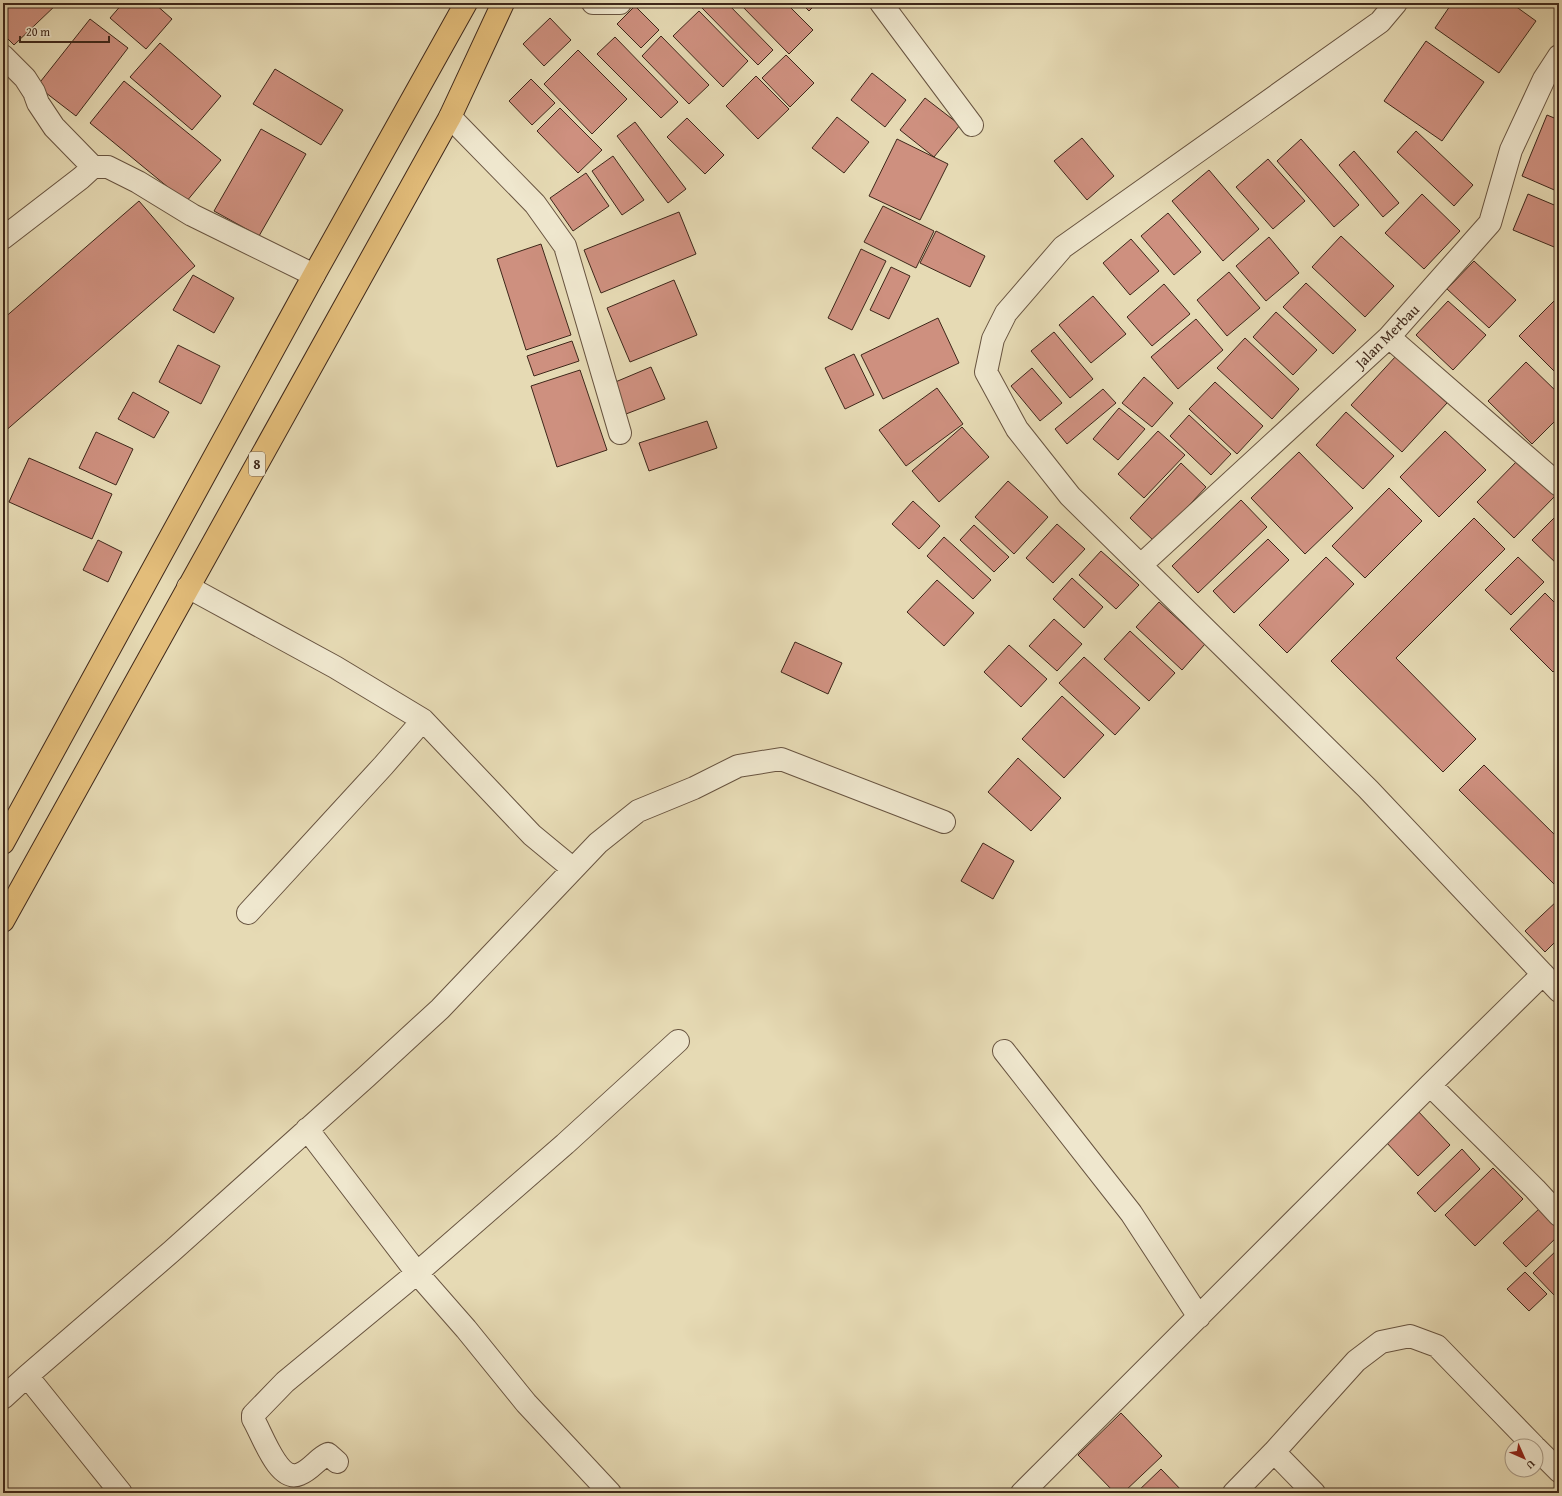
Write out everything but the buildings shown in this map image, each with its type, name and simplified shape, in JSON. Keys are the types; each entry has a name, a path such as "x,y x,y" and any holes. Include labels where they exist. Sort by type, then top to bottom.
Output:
{"highway":[{"path":"3,843 314,275 466,3"},
{"name":"8","path":"3,921 450,117 504,3"}],"street":[{"path":"593,3 620,3"},
{"path":"881,3 972,125"},
{"path":"1396,3 1380,22 1063,247 1006,313 993,338 986,372 1017,429 1070,496 1368,789 1559,991"},
{"path":"3,56 25,78 34,92 38,103 54,127 93,167"},
{"name":"Jalan Merbau","path":"1141,565 1389,338 1490,223 1511,150 1544,79 1559,56"},
{"path":"450,117 535,204 565,246 620,433"},
{"path":"3,238 81,178 93,167 108,167 138,182 192,215 314,275"},
{"path":"1389,338 1559,484"},
{"path":"188,588 335,666 423,720 532,835 572,868"},
{"path":"248,913 383,766 423,720"},
{"path":"3,1398 172,1251 440,1009 572,868 582,861 598,843 638,811 694,788 738,766 781,759 944,822"},
{"path":"1022,1493 1543,974"},
{"path":"337,1462 328,1454 300,1474 292,1476 285,1473 275,1462 253,1419 253,1416 285,1382 417,1273 565,1144 678,1041"},
{"path":"1004,1051 1131,1213 1199,1317"},
{"path":"1430,1085 1559,1215"},
{"path":"307,1129 417,1273 466,1329 526,1403 610,1493"},
{"path":"1234,1493 1274,1452 1356,1361 1381,1342 1410,1336 1437,1346 1526,1438"},
{"path":"27,1376 121,1493"},
{"path":"1274,1452 1314,1493"},
{"path":"1544,1456 1559,1471"}]}
